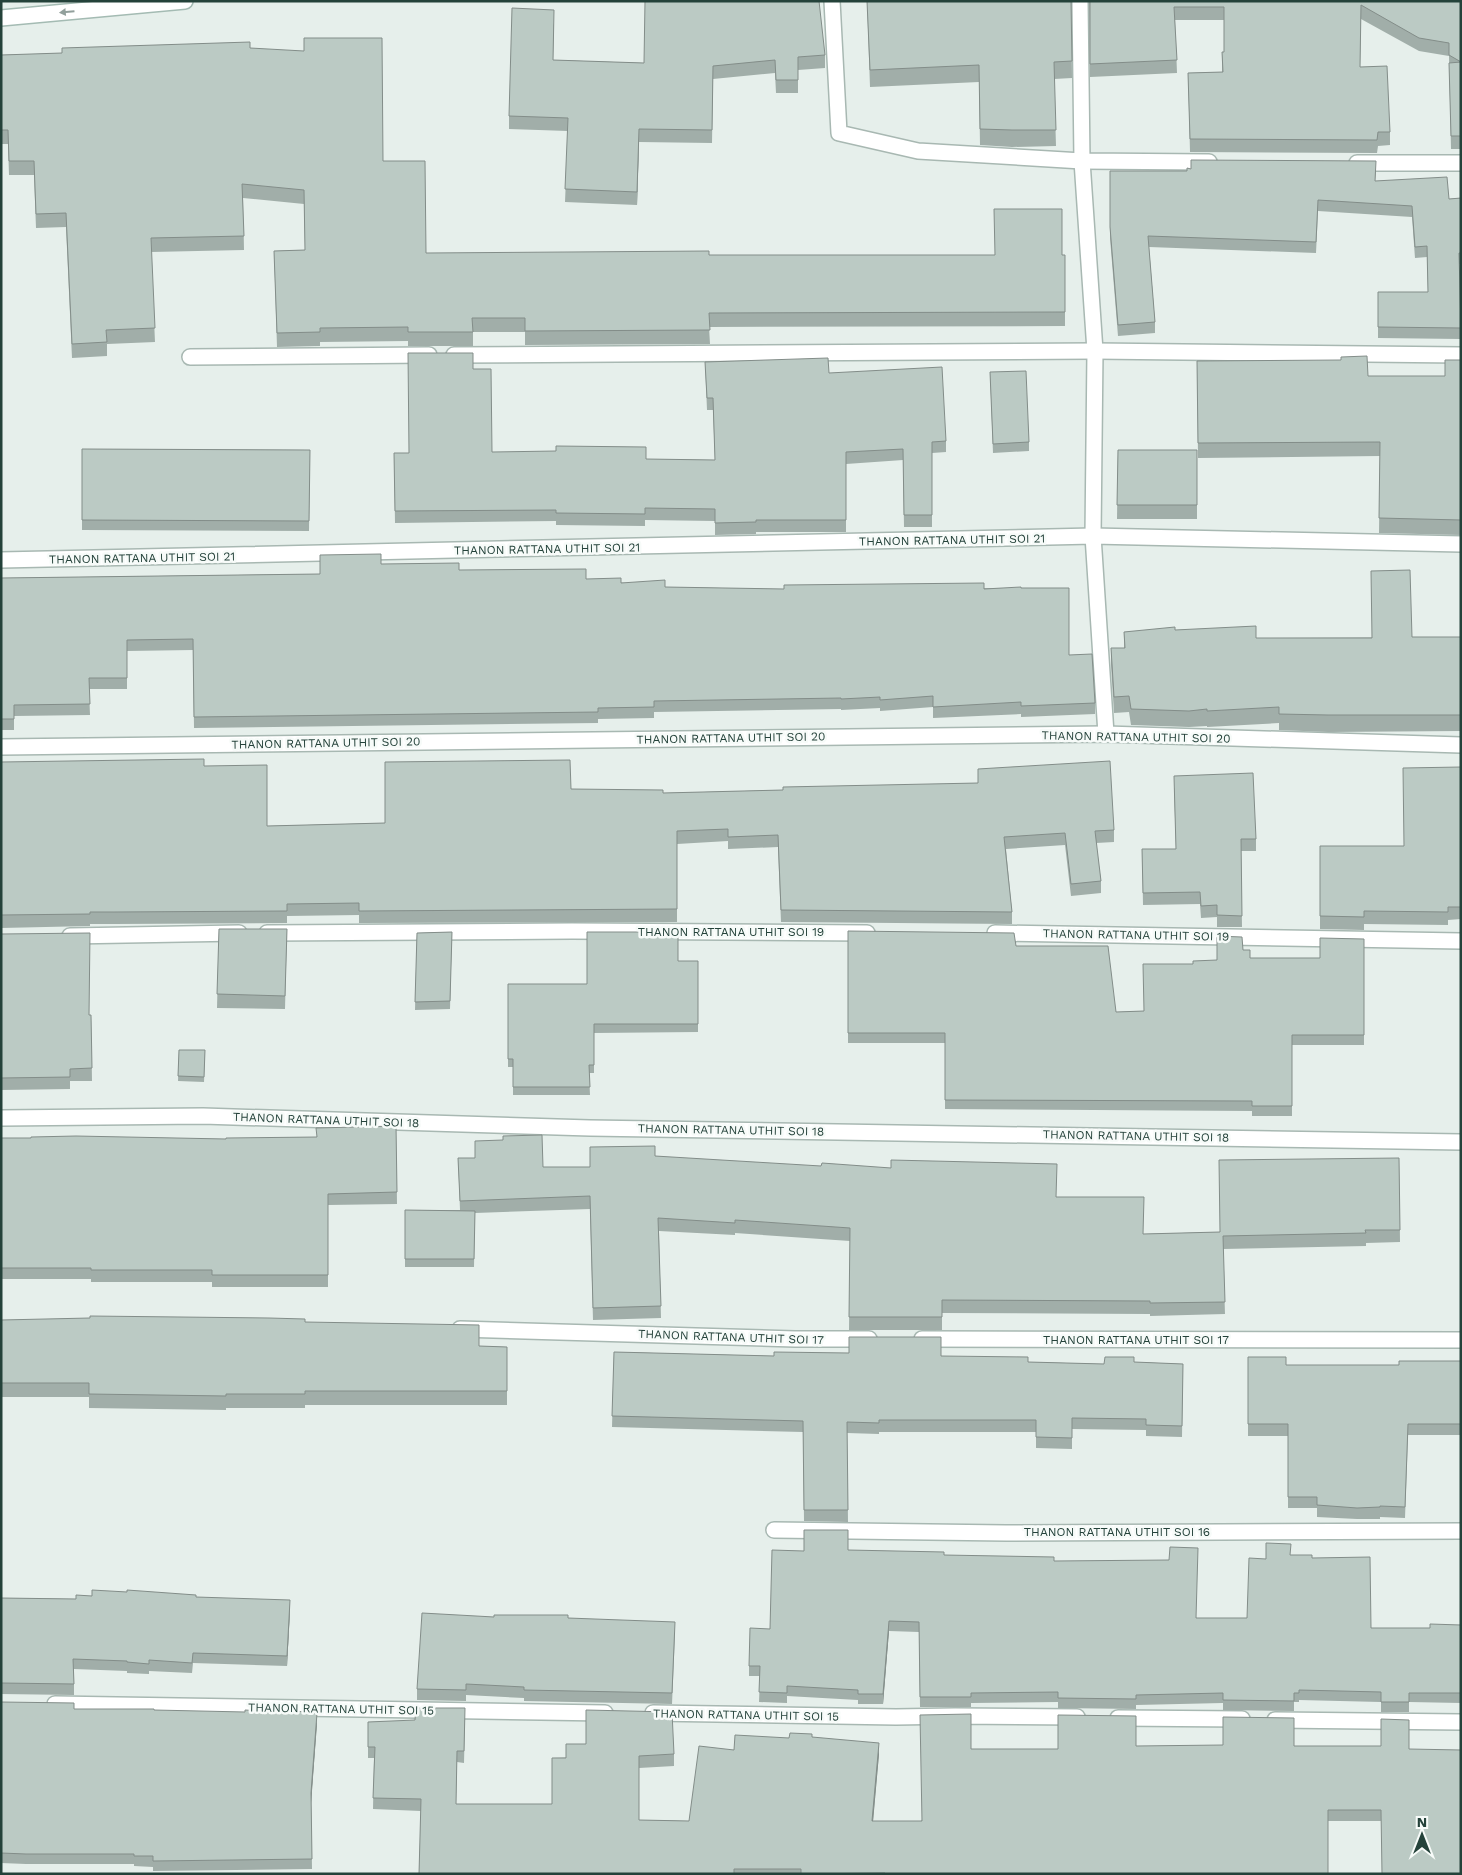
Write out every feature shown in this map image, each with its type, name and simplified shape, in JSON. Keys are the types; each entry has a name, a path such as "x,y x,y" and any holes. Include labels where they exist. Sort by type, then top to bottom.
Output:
{"street":[{"path":"1,18 185,1"},
{"path":"832,1 839,133 918,151 1082,161 1222,162"},
{"path":"1080,1 1082,161 1095,351 1093,536 1106,734"},
{"path":"1341,162 1461,163"},
{"path":"190,356 1095,351 1461,355"},
{"name":"THANON RATTANA UTHIT SOI 21","path":"1,560 1093,536 1461,544"},
{"name":"THANON RATTANA UTHIT SOI 20","path":"1,747 1106,734 1461,745"},
{"name":"THANON RATTANA UTHIT SOI 19","path":"51,936 562,931 880,933"},
{"name":"THANON RATTANA UTHIT SOI 19","path":"980,933 1461,941"},
{"name":"THANON RATTANA UTHIT SOI 18","path":"1,1118 203,1116 590,1128 1461,1142"},
{"name":"THANON RATTANA UTHIT SOI 17","path":"450,1328 795,1339 884,1339"},
{"name":"THANON RATTANA UTHIT SOI 17","path":"903,1339 1461,1340"},
{"name":"THANON RATTANA UTHIT SOI 16","path":"774,1530 1006,1533 1461,1531"},
{"name":"THANON RATTANA UTHIT SOI 15","path":"40,1703 620,1713"},
{"name":"THANON RATTANA UTHIT SOI 15","path":"639,1713 1461,1722"}],"building":[{"path":"645,1 819,1 825,55 798,57 798,80 776,80 775,60 713,66 712,130 639,129 637,192 565,189 568,118 509,116 512,8 554,10 553,60 644,63"},
{"path":"867,1 1071,1 1072,61 1054,62 1056,130 980,129 979,65 870,70"},
{"path":"1090,1 1461,1 1461,62 1449,55 1449,43 1419,38 1361,5 1360,67 1387,66 1390,132 1378,132 1377,140 1190,139 1188,73 1223,72 1224,7 1174,7 1177,60 1090,64"},
{"path":"304,38 382,38 383,161 425,161 426,253 709,251 709,255 995,255 994,209 1062,209 1062,255 1065,255 1065,312 709,313 710,330 525,331 525,318 472,318 473,332 408,332 408,327 320,328 320,332 277,333 274,251 305,250 304,190 242,184 244,236 151,238 155,328 106,330 107,342 72,344 66,213 36,214 34,161 9,161 8,130 1,130 1,55 62,53 62,48 250,42 250,48 304,51"},
{"path":"1461,62 1461,136 1451,136 1449,63"},
{"path":"1191,160 1376,161 1375,181 1447,177 1449,199 1461,198 1461,253 1459,253 1461,328 1378,327 1378,292 1428,292 1427,246 1415,247 1412,206 1318,200 1316,242 1148,236 1155,322 1118,325 1110,227 1110,171 1187,171 1187,168 1191,169"},
{"path":"408,353 473,353 473,369 491,369 492,452 556,451 556,446 646,447 646,459 715,460 713,398 707,398 705,362 828,358 829,373 942,367 946,441 932,442 932,515 904,515 903,449 846,452 846,520 756,520 756,522 715,523 715,509 645,508 645,514 556,513 556,510 395,511 394,453 409,453"},
{"path":"1367,356 1368,376 1445,376 1445,360 1461,360 1461,520 1379,518 1380,442 1198,443 1197,361 1341,360 1341,357"},
{"path":"1026,371 1029,442 993,444 990,372"},
{"path":"82,449 310,450 309,521 82,520"},
{"path":"1118,450 1197,450 1197,505 1117,505"},
{"path":"381,554 381,564 459,563 459,570 586,569 586,579 621,578 621,583 665,580 665,587 784,589 784,585 984,583 984,589 1021,587 1069,588 1069,655 1092,654 1095,703 1021,706 1021,702 933,707 933,696 880,700 880,697 654,701 654,707 598,708 598,712 194,717 193,639 127,640 127,678 89,678 90,704 14,705 14,719 1,719 1,578 320,574 320,555"},
{"path":"1410,570 1412,637 1461,637 1461,715 1279,714 1279,707 1207,711 1207,709 1189,711 1131,709 1129,696 1114,697 1111,648 1125,648 1124,632 1175,627 1175,630 1256,626 1256,638 1372,638 1371,571"},
{"path":"204,759 204,766 267,765 267,826 385,823 385,762 570,760 571,789 663,790 663,793 783,790 783,787 978,783 978,769 1110,761 1114,830 1095,831 1101,881 1071,884 1065,833 1004,837 1012,912 781,910 778,835 728,837 728,829 677,831 677,909 359,911 359,903 287,904 287,911 90,912 90,914 1,915 1,762"},
{"path":"1461,767 1461,907 1448,907 1448,912 1364,911 1364,917 1320,916 1320,846 1404,846 1403,768"},
{"path":"1253,773 1256,839 1241,839 1242,916 1217,915 1217,905 1201,906 1200,892 1143,893 1142,849 1176,849 1174,776"},
{"path":"219,929 287,929 285,996 217,994"},
{"path":"848,931 1014,933 1016,946 1108,946 1116,1012 1144,1011 1143,964 1193,964 1193,961 1217,960 1217,936 1242,937 1243,950 1250,950 1250,958 1320,958 1320,938 1364,939 1364,1035 1292,1035 1292,1106 1252,1106 1252,1101 945,1100 945,1033 848,1033"},
{"path":"452,932 450,1001 415,1002 417,933"},
{"path":"587,932 678,932 678,961 698,961 698,1024 594,1024 594,1065 589,1065 590,1087 513,1087 513,1059 508,1059 508,984 587,984"},
{"path":"90,933 89,1015 91,1015 92,1068 70,1069 70,1077 1,1078 1,934"},
{"path":"179,1050 205,1050 204,1077 178,1076"},
{"path":"396,1126 397,1192 328,1194 328,1275 212,1275 212,1270 1,1268 1,1138 76,1136 226,1139 317,1137 316,1128"},
{"path":"542,1135 543,1167 590,1167 590,1147 655,1146 655,1156 821,1166 822,1163 891,1168 891,1160 1057,1164 1056,1197 1144,1197 1143,1234 1220,1232 1219,1160 1399,1158 1400,1230 1365,1230 1366,1233 1223,1236 1225,1302 1150,1303 1150,1301 942,1300 942,1317 849,1317 850,1228 735,1220 735,1223 658,1218 661,1306 593,1308 590,1196 460,1201 458,1158 475,1158 475,1141 503,1140 503,1136"},
{"path":"405,1210 475,1211 474,1259 405,1259"},
{"path":"90,1316 269,1318 305,1319 305,1322 479,1325 479,1346 507,1347 507,1391 305,1391 305,1394 226,1394 226,1396 89,1394 89,1383 1,1383 1,1320 90,1318"},
{"path":"849,1337 941,1337 941,1356 1028,1357 1028,1362 1104,1364 1105,1357 1134,1357 1134,1362 1183,1364 1182,1426 1146,1425 1146,1419 1072,1418 1072,1438 1036,1437 1036,1420 879,1420 879,1423 847,1422 848,1510 804,1510 803,1421 612,1416 614,1352 774,1356 774,1352 849,1353"},
{"path":"1248,1357 1286,1357 1286,1365 1399,1365 1399,1361 1461,1361 1461,1424 1408,1424 1405,1507 1380,1506 1357,1508 1317,1505 1317,1497 1288,1497 1288,1424 1248,1424"},
{"path":"804,1530 848,1530 848,1550 944,1552 944,1555 1054,1557 1054,1561 1169,1560 1170,1547 1198,1548 1196,1618 1247,1618 1249,1558 1266,1559 1266,1543 1291,1544 1290,1555 1312,1555 1312,1558 1370,1557 1371,1628 1430,1628 1430,1624 1461,1625 1461,1693 1409,1693 1409,1702 1381,1702 1381,1692 1299,1690 1299,1693 1294,1693 1294,1701 1223,1700 1223,1693 1136,1695 1136,1699 1058,1698 1058,1692 971,1693 971,1697 920,1697 919,1622 889,1621 883,1694 858,1694 858,1690 787,1686 787,1693 759,1692 760,1666 749,1666 750,1628 770,1629 772,1550 804,1551"},
{"path":"92,1590 127,1592 127,1590 196,1595 196,1597 290,1600 287,1656 193,1653 192,1663 149,1660 149,1664 127,1661 73,1659 74,1684 1,1683 1,1598 76,1599 76,1595 92,1596"},
{"path":"422,1613 494,1617 494,1615 568,1615 568,1618 675,1622 672,1693 524,1690 524,1687 466,1684 466,1690 417,1689"},
{"path":"1,1702 74,1703 74,1709 245,1712 245,1710 282,1712 282,1710 317,1713 311,1793 312,1859 153,1861 153,1856 134,1856 134,1854 1,1853"},
{"path":"416,1708 465,1708 464,1751 457,1751 456,1804 552,1804 552,1758 566,1758 566,1744 586,1744 586,1710 672,1712 674,1754 639,1756 639,1820 689,1821 699,1746 734,1750 735,1735 789,1738 790,1733 812,1734 812,1737 879,1743 872,1821 922,1821 920,1715 971,1714 971,1749 1058,1749 1058,1715 1136,1716 1136,1746 1223,1745 1223,1717 1294,1718 1294,1746 1381,1746 1381,1719 1409,1720 1409,1749 1461,1750 1461,1874 1382,1874 1381,1810 1328,1810 1328,1874 801,1874 801,1869 734,1869 734,1874 419,1874 421,1799 373,1798 375,1747 368,1747 368,1722 415,1720"}]}
